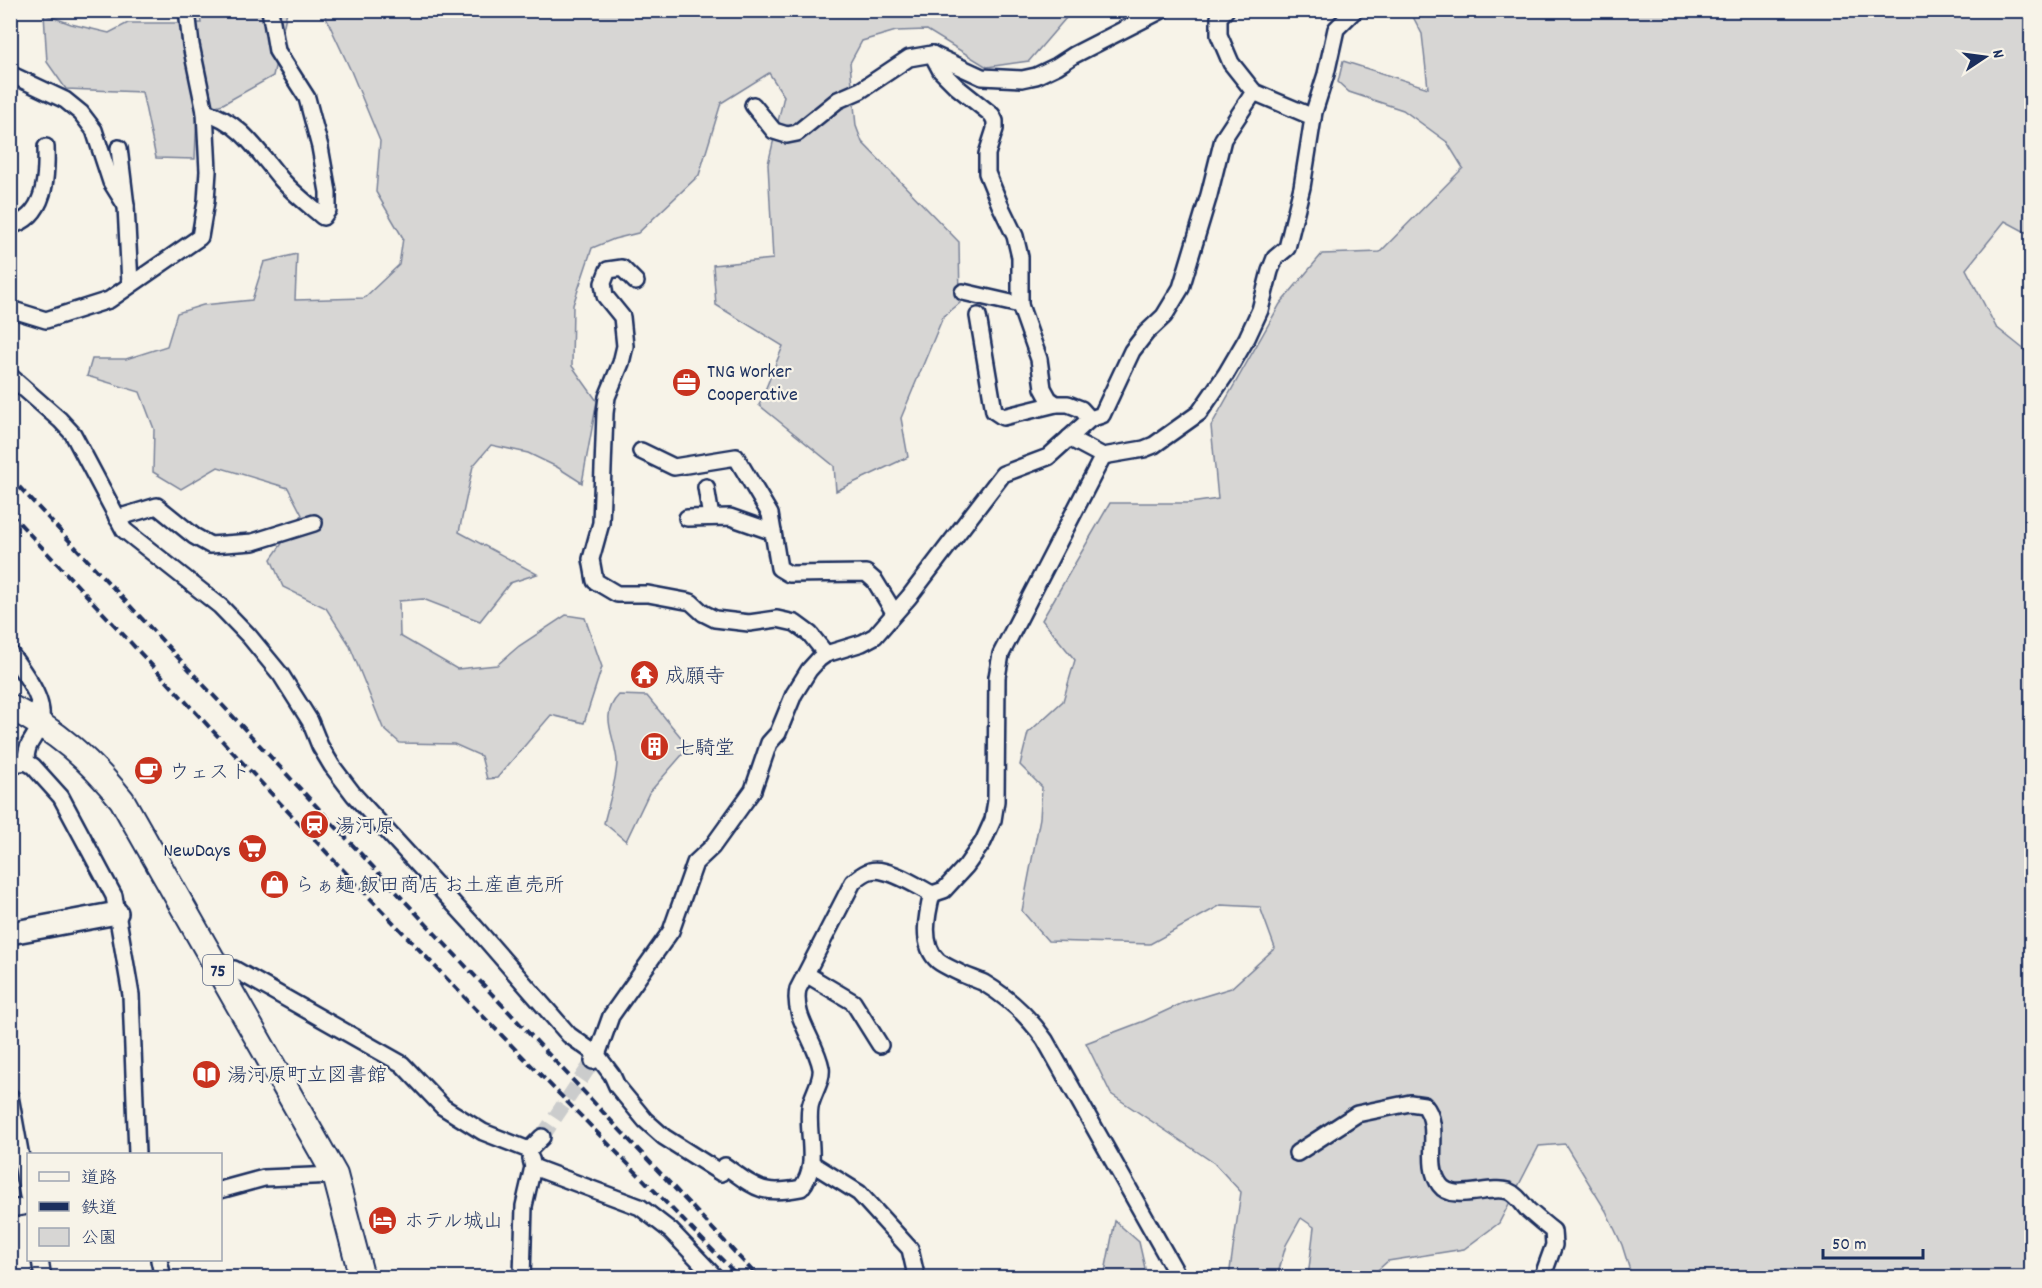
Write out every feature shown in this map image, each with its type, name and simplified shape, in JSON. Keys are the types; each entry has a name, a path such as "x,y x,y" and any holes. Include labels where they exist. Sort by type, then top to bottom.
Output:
{"main road":[{"name":"75","path":"10,707 41,723 83,756 122,800 335,1175 362,1278"}],"street":[{"path":"10,309 46,320 109,300 200,237 208,171 205,112 191,45 188,10"},
{"path":"205,112 217,115 243,133 282,180 323,217 328,210 328,192 320,147 307,98 277,51 270,10"},
{"path":"753,105 774,131 787,135 797,134 838,100 861,90 909,58 932,54 982,77 1022,79 1036,76 1162,10"},
{"path":"1069,438 1103,456 1144,449 1154,445 1199,413 1226,374 1260,310 1269,271 1275,258 1287,248 1302,187 1313,117 1336,29 1355,10"},
{"path":"1218,13 1219,35 1231,63 1254,92 1313,117"},
{"path":"932,54 941,71 992,115 995,121 995,129 987,154 987,173 1015,236 1020,257 1020,306 1039,359 1043,388 1048,399 1056,404"},
{"path":"10,74 65,100 81,113 93,130 111,182 126,206"},
{"path":"594,1060 610,1016 671,931 695,863 712,847 753,789 768,743 778,733 794,694 809,670 826,654 862,643 875,636 909,597 1003,474 1048,457 1090,419 1102,415 1132,351 1164,315 1181,288 1223,140 1254,92"},
{"path":"10,226 27,218 39,206 47,176 46,147"},
{"path":"119,148 126,206 130,284"},
{"path":"636,282 622,268 608,270 603,283 605,296 622,317 625,346 621,363 607,397 604,413 601,523 591,559 595,581 617,594 648,594 691,602 702,613 715,619 749,623 777,619 795,623 810,634 826,654"},
{"path":"963,292 1020,306"},
{"path":"978,316 994,411 1003,417 1056,404 1068,404 1081,409 1090,419"},
{"path":"10,376 73,434 124,530 220,606 249,636 280,675 310,721 320,746 332,766 354,795 475,927 645,1120 664,1137 696,1155 721,1173 725,1166"},
{"path":"641,451 674,467 736,458 770,514 779,568 789,574 866,573 875,581 894,612"},
{"path":"709,1155 756,1188 771,1192 801,1188 808,1179 811,1163 810,1107 822,1071 817,1051 798,1011 796,999 798,989 854,882 862,875 872,870 883,870 932,894 944,890 966,866 982,842 993,820 996,801 997,677 1001,654 1103,456"},
{"path":"706,487 711,517"},
{"path":"117,518 157,506 194,537 210,545 253,542 314,523"},
{"path":"687,518 730,517 773,532"},
{"path":"10,653 39,697 41,723 18,764 33,766 61,797 114,896 131,995 137,1153"},
{"path":"932,894 927,914 927,936 930,948 937,960 989,986 1033,1023 1045,1040 1179,1278"},
{"path":"10,933 117,913"},
{"path":"234,969 402,1064 443,1107 483,1132 529,1150"},
{"path":"806,974 854,1002 880,1045"},
{"path":"10,1096 27,1190"},
{"path":"1297,1153 1357,1114 1410,1103 1424,1105 1432,1120 1433,1170 1440,1186 1446,1191 1457,1194 1508,1191 1553,1231 1554,1245 1542,1278"},
{"path":"529,1150 542,1137"},
{"path":"522,1278 524,1206 532,1167 529,1150"},
{"path":"811,1163 859,1193 910,1249 915,1271"},
{"path":"532,1167 640,1208 671,1231 716,1278"},
{"path":"222,1189 264,1178 335,1175"},
{"path":"10,1209 27,1206"},
{"path":"40,1261 43,1278"},
{"path":"159,1261 163,1278"}],"green space":[{"path":"199,11 287,11 273,76 223,104 197,111 195,159 156,158 142,92 66,89 47,62 44,14 71,24 109,33 128,23 201,23"},
{"path":"323,11 1072,11 1029,61 987,67 927,30 896,31 862,41 850,63 856,126 862,142 959,242 960,303 943,317 901,418 908,457 836,491 834,466 759,405 783,346 716,305 713,265 773,259 768,164 784,96 769,73 721,103 699,175 638,233 592,248 573,305 572,366 597,401 582,483 557,467 528,453 491,445 473,466 459,532 537,574 510,583 480,621 423,599 399,601 400,636 457,669 497,665 519,646 566,615 585,618 602,667 584,723 551,715 497,778 487,779 481,756 454,744 400,743 383,728 349,644 326,608 283,587 271,559 302,515 288,488 218,467 181,489 153,472 154,429 140,392 87,376 92,359 126,359 167,346 177,313 203,305 252,300 264,262 297,254 295,300 364,298 399,265 403,238 376,192 380,141"},
{"path":"1410,11 2031,11 2031,235 2005,221 1966,269 1996,327 2031,355 2031,1277 1632,1277 1622,1245 1606,1211 1565,1144 1539,1146 1499,1223 1464,1249 1388,1261 1370,1277 1308,1277 1314,1227 1301,1218 1286,1245 1277,1277 1229,1277 1241,1192 1214,1163 1111,1094 1086,1043 1144,1021 1185,1002 1231,988 1275,948 1260,907 1221,905 1150,944 1048,941 1022,911 1040,818 1042,787 1020,765 1028,733 1063,701 1075,660 1042,620 1110,503 1190,503 1218,499 1211,426 1280,304 1322,254 1380,252 1463,168 1447,142 1403,110 1349,92 1338,82 1343,61 1428,88 1422,34"},
{"path":"619,695 647,696 689,747 649,793 626,841 604,823 617,769 609,719 613,703"},
{"path":"1115,1221 1139,1242 1147,1277 1104,1277"}],"tunnel":[{"path":"542,1137 591,1064"}],"railway":[{"path":"10,477 759,1278"},
{"path":"10,513 470,1003 740,1278"}],"place":[{"name":"TNG Worker Cooperative","path":"686,382"},
{"name":"成願寺","path":"644,675"},
{"name":"七騎堂","path":"654,747"},
{"name":"ウェスト","path":"148,771"},
{"name":"湯河原","path":"314,825"},
{"name":"NewDays","path":"252,849"},
{"name":"らぁ麺 飯田商店 お土産直売所","path":"274,884"},
{"name":"湯河原町立図書館","path":"206,1074"},
{"name":"ホテル城山","path":"383,1220"}]}
